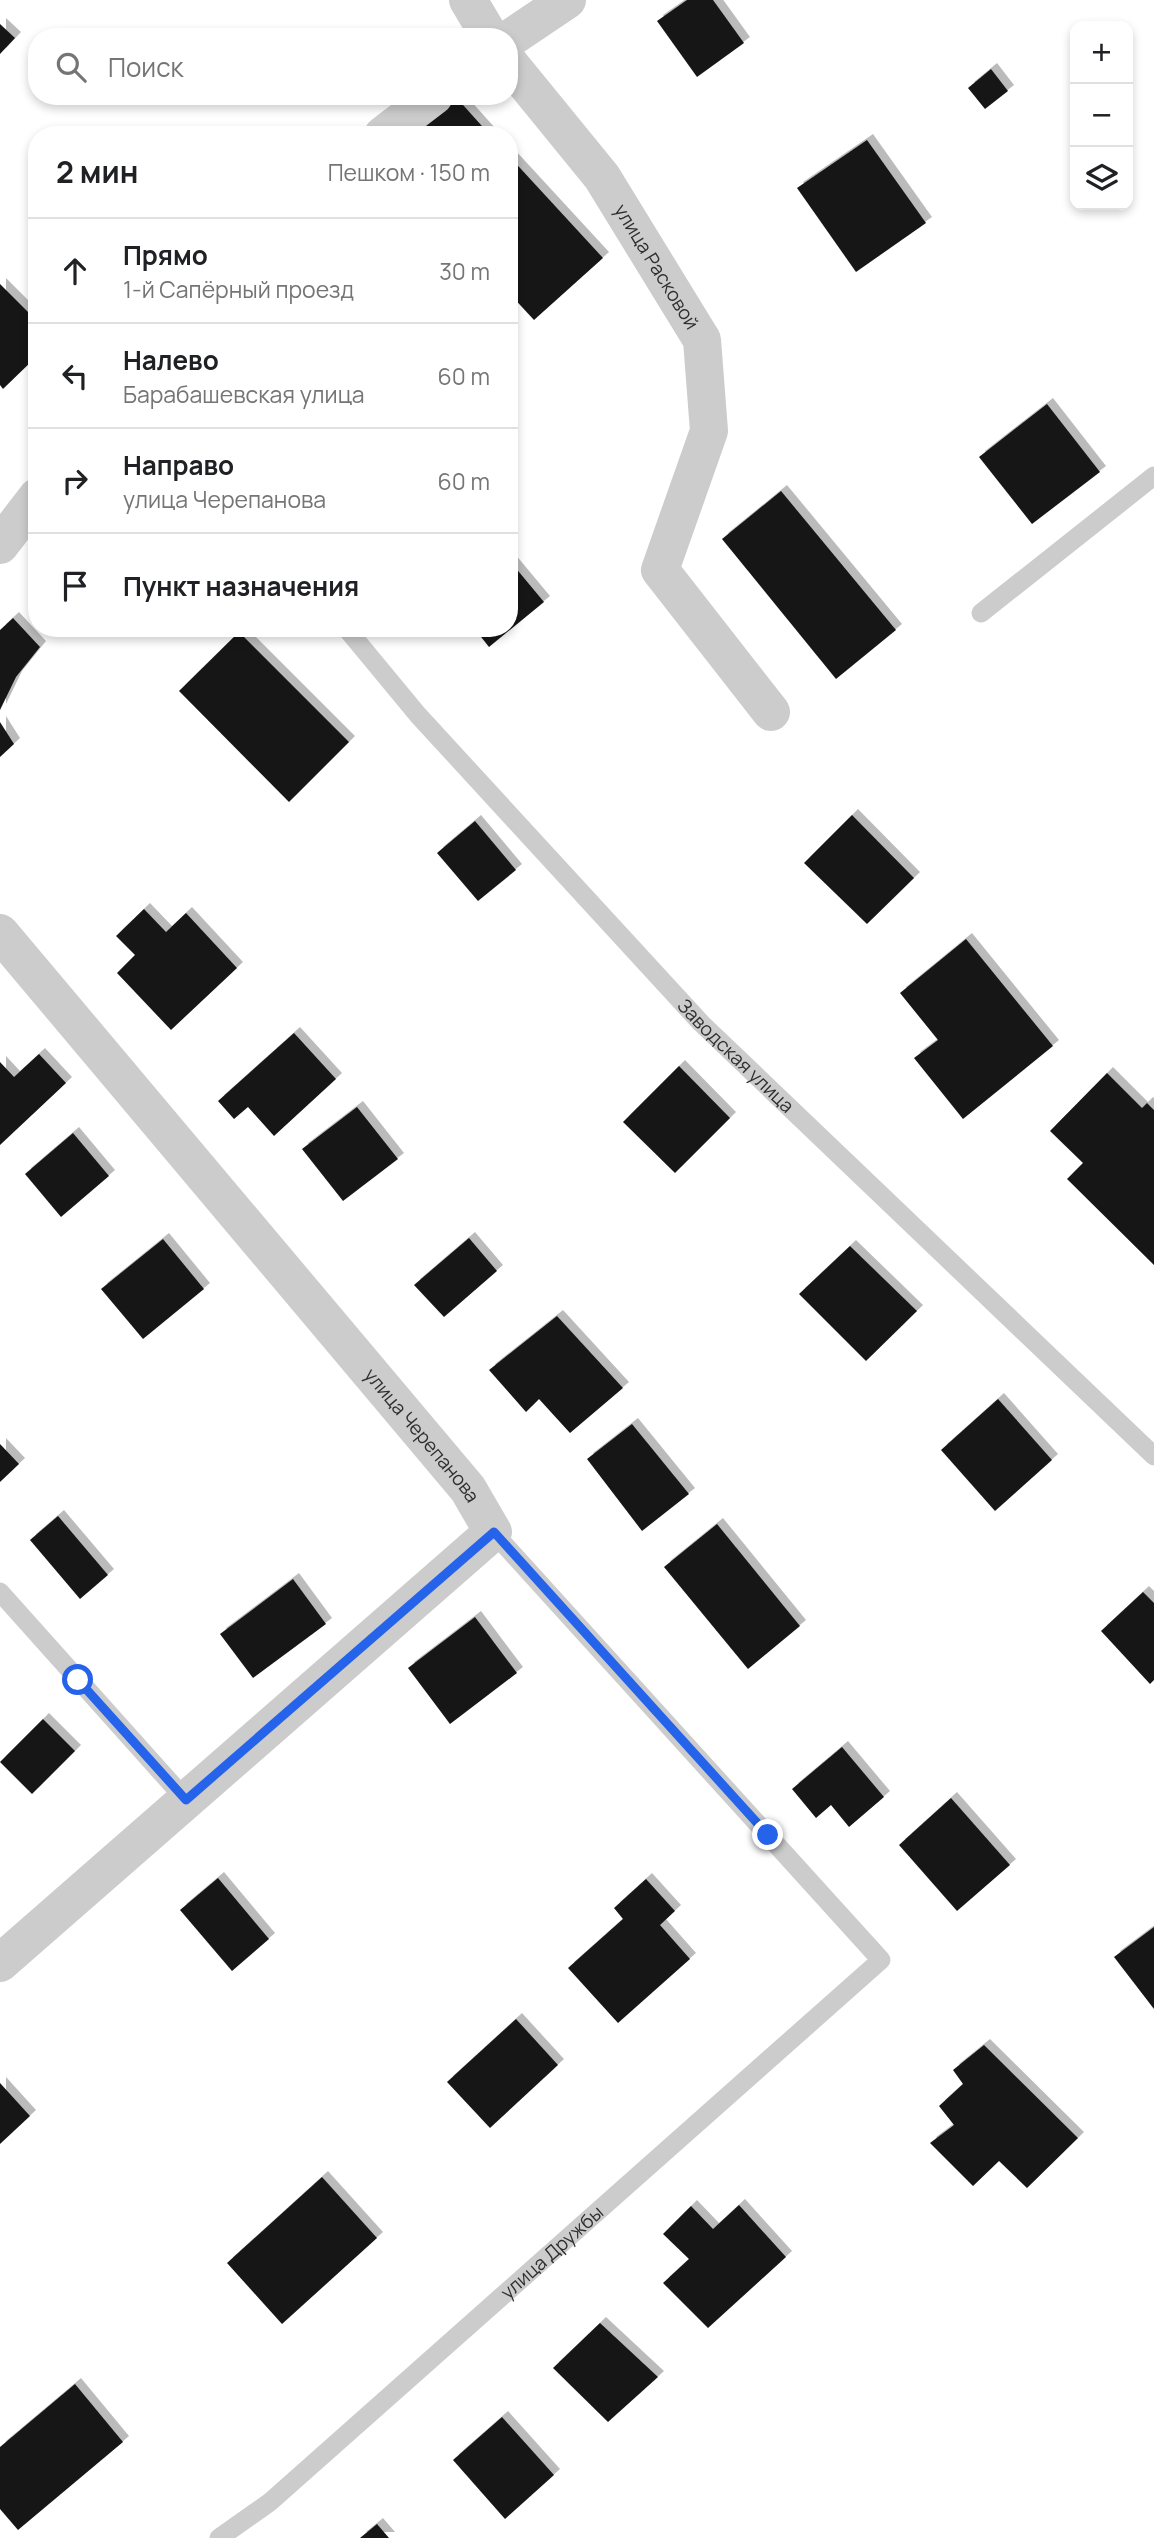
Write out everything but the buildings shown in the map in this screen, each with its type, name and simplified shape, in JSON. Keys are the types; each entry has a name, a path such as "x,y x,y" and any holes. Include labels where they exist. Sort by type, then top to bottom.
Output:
{"street":[{"path":"468,0 485,28"},
{"path":"518,33 567,0"},
{"name":"улица Расковой","path":"518,74 602,177 702,340 709,432 660,570 771,712"},
{"path":"395,126 422,105"},
{"path":"0,545 28,509"},
{"name":"улица Черепанова","path":"0,933 468,1489 494,1532"},
{"path":"0,1962 494,1532"}],"lane":[{"path":"981,613 1154,476"},
{"name":"Заводская улица","path":"353,637 418,715 702,1023 1154,1456"},
{"name":"улица Черепанова","path":"494,1532 881,1960"},
{"path":"0,1591 186,1800"},
{"name":"улица Дружбы","path":"219,2538 270,2502 881,1960"}],"route":[{"path":"78,1680 186,1800 494,1532 768,1835"}]}
